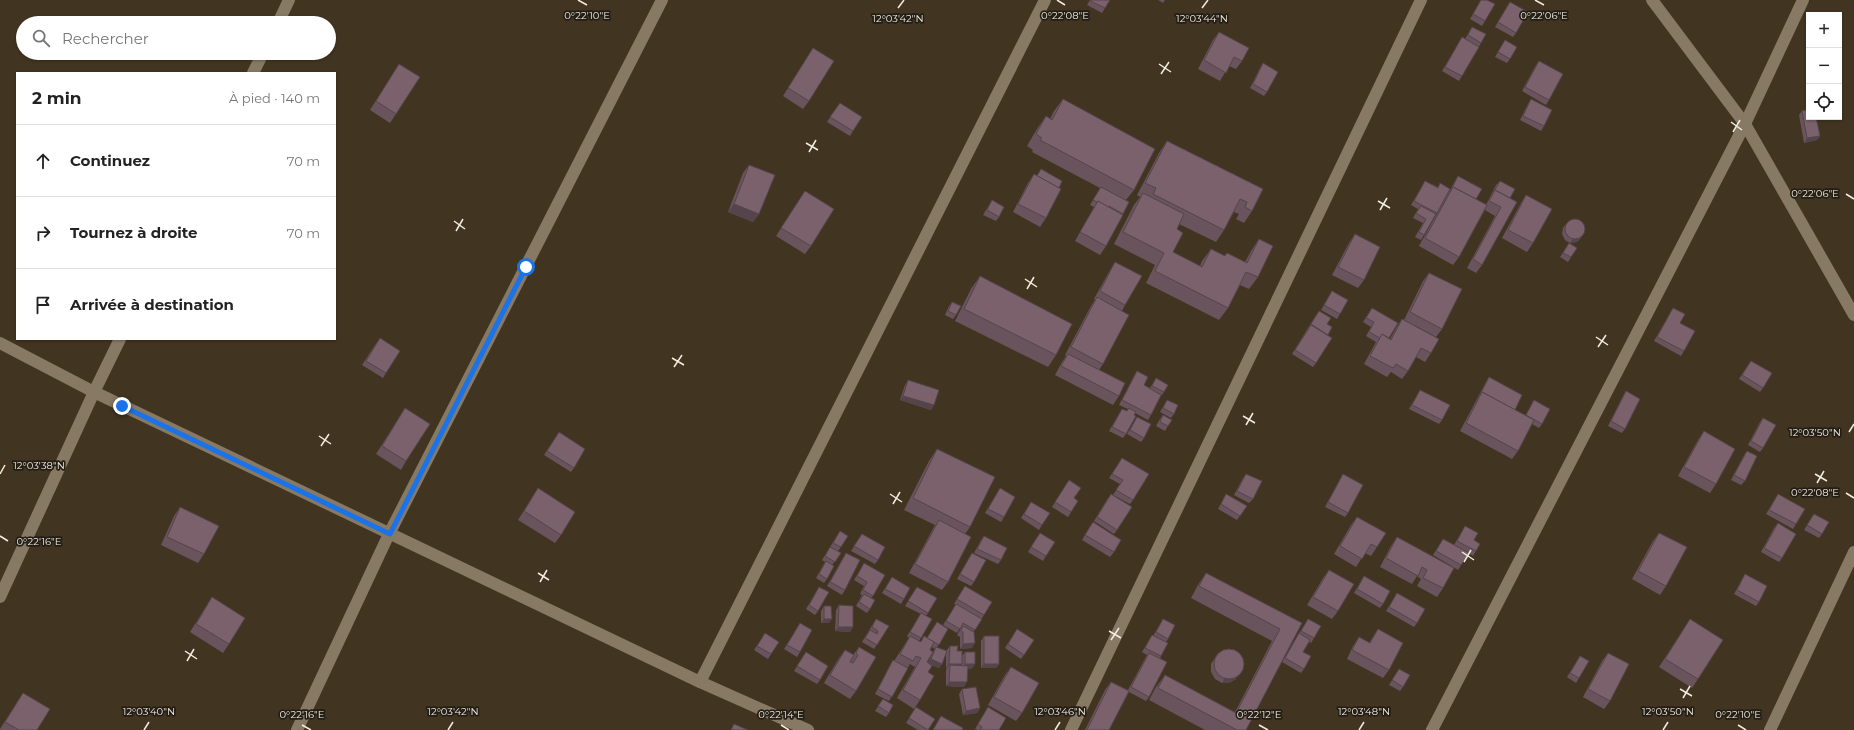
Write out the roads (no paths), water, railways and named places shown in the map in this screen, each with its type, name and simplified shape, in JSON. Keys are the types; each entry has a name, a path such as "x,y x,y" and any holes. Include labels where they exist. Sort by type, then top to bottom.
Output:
{"street":[{"path":"281,16 289,0"},
{"path":"296,730 390,534 662,0"},
{"path":"700,682 1045,0"},
{"path":"1071,730 1421,0"},
{"path":"1652,0 1745,124 1854,315"},
{"path":"1432,730 1745,124 1803,0"},
{"path":"254,72 260,60"},
{"path":"0,597 94,392 120,340"},
{"path":"0,343 94,392 390,534 700,682 808,730"},
{"path":"1770,730 1854,552"}]}
